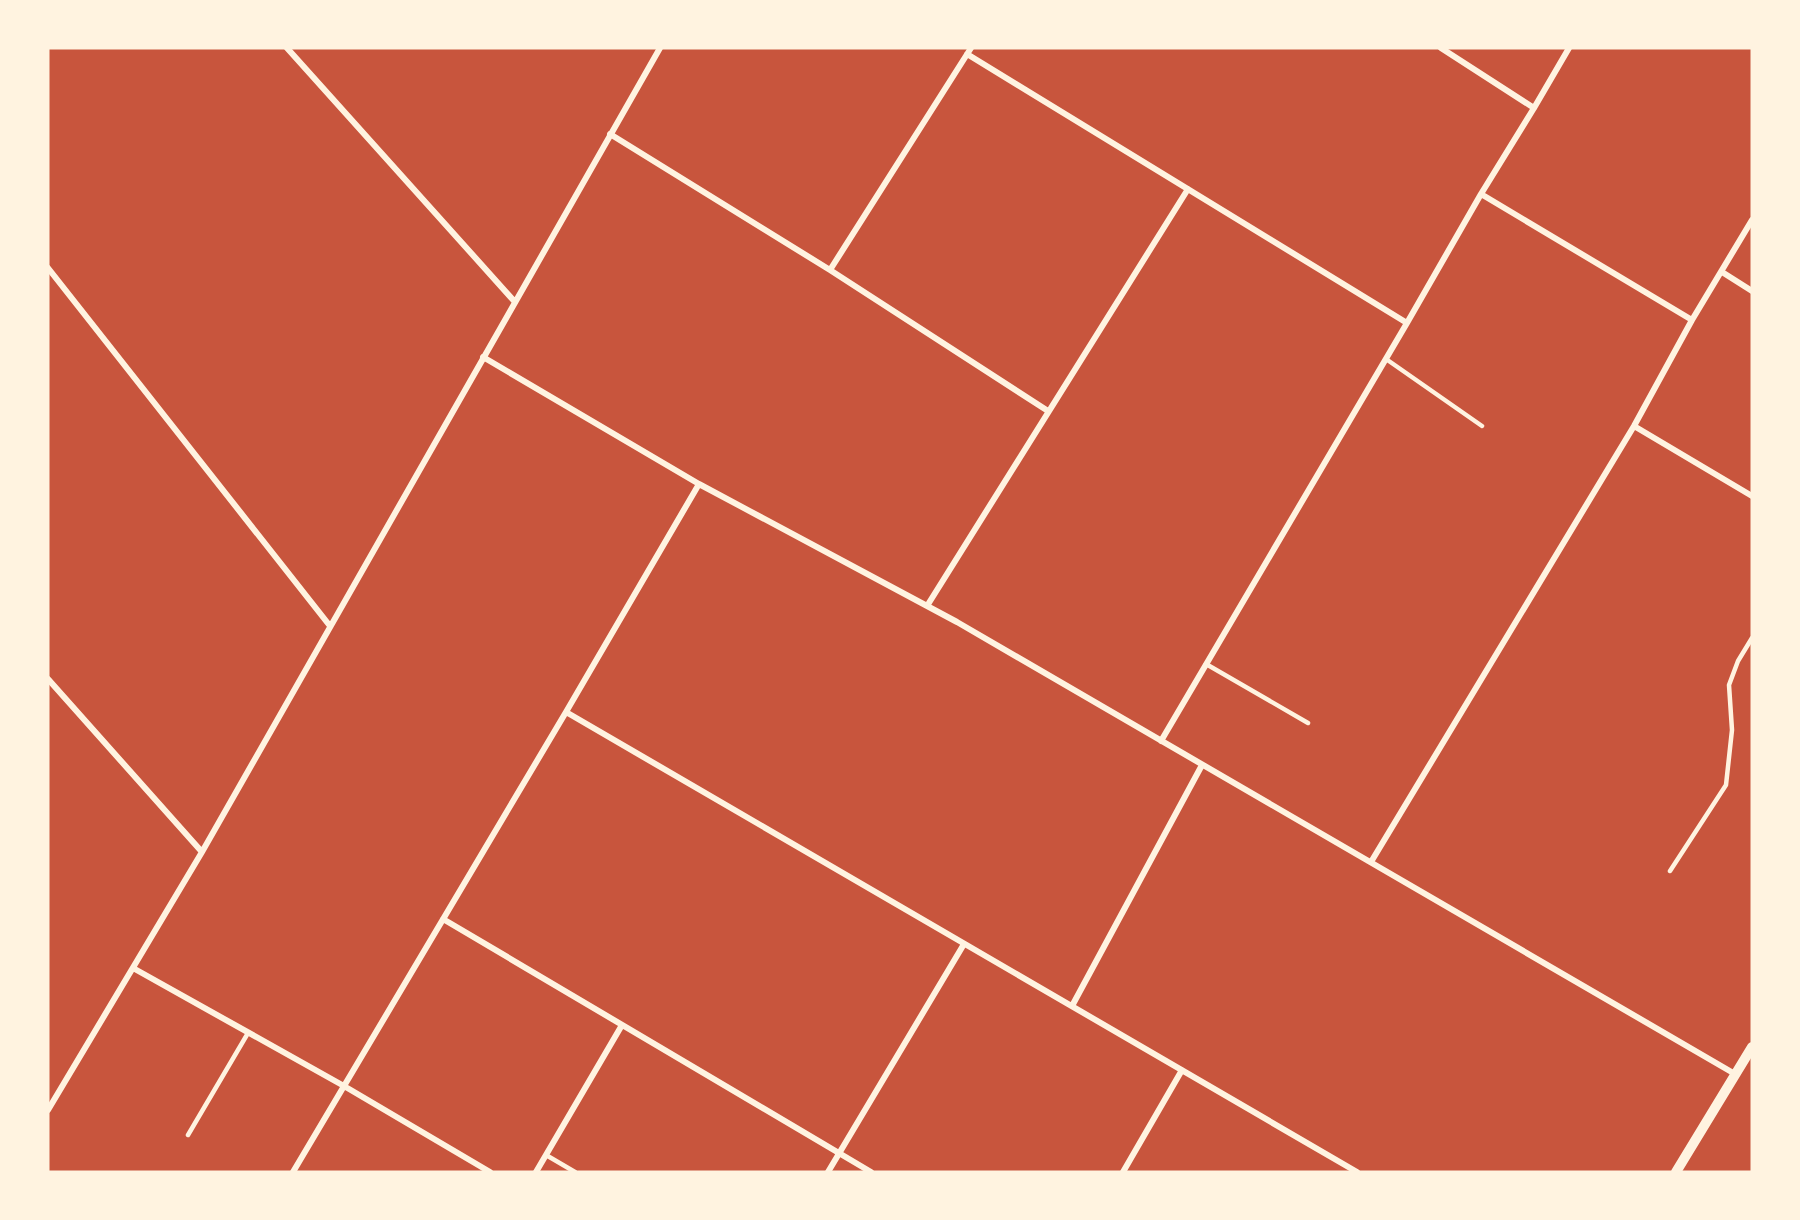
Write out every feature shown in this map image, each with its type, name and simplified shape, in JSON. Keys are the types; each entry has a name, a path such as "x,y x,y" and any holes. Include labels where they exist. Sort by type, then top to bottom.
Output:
{"street":[{"path":"287,48 514,302"},
{"path":"48,1110 202,852 660,48"},
{"path":"1441,48 1534,108"},
{"path":"1161,741 1569,48"},
{"path":"830,270 969,51 1407,323"},
{"path":"610,134 830,270 1048,411"},
{"path":"927,606 1188,189"},
{"path":"1481,194 1692,320"},
{"path":"1371,862 1634,426 1692,320 1752,220"},
{"path":"48,268 330,626"},
{"path":"1722,272 1752,291"},
{"path":"483,357 699,484 927,606 1735,1074"},
{"path":"1634,426 1752,496"},
{"path":"293,1172 699,484"},
{"path":"48,679 202,852"},
{"path":"566,712 1357,1172"},
{"path":"1072,1006 1202,765"},
{"path":"443,919 871,1172"},
{"path":"828,1172 964,944"},
{"path":"133,968 344,1086 490,1172"},
{"path":"536,1172 622,1025"},
{"path":"1676,1172 1752,1047"},
{"path":"1123,1172 1182,1070"}],"lane":[{"path":"1386,359 1482,426"},
{"path":"1670,871 1726,785 1732,730 1729,685 1738,661 1752,638"},
{"path":"1206,664 1308,723"},
{"path":"188,1135 248,1033"},
{"path":"546,1155 575,1172"}]}
